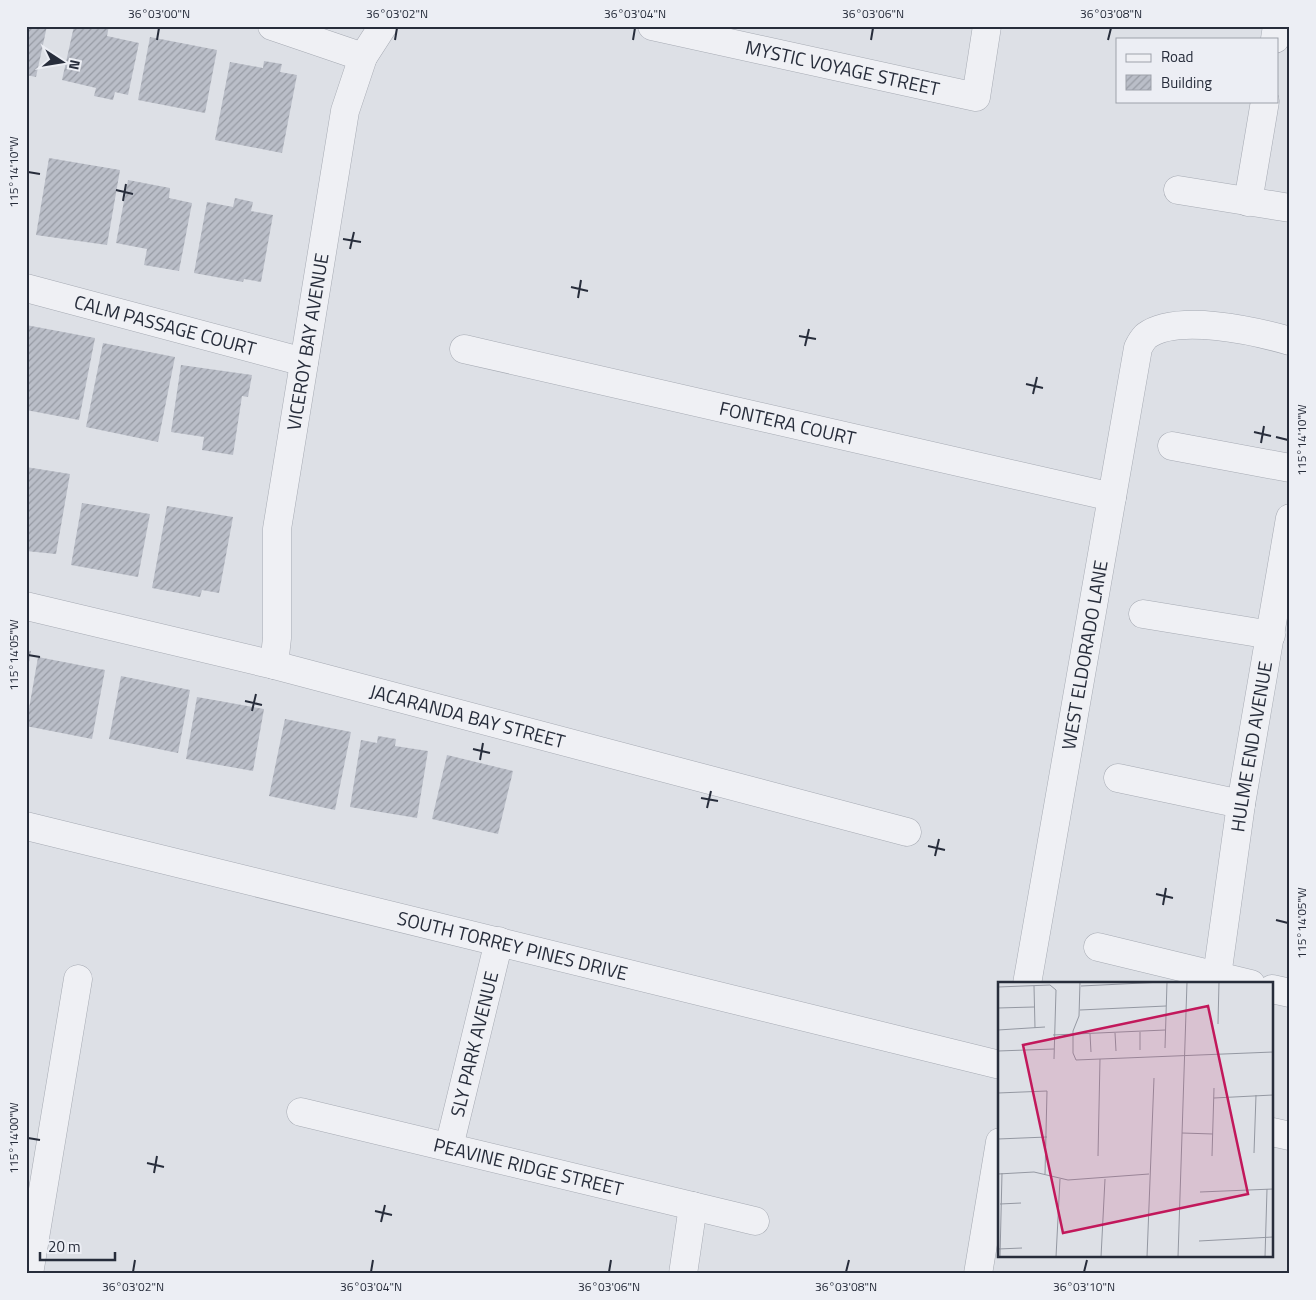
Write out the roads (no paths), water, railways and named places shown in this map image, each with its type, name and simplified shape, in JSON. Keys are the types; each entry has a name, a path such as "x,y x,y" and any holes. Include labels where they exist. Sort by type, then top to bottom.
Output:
{"street":[{"path":"272,26 364,57"},
{"name":"VICEROY BAY AVENUE","path":"274,665 277,638 277,529 345,110 364,57 382,26"},
{"name":"MYSTIC VOYAGE STREET","path":"662,27 976,97 987,26"},
{"path":"1248,202 1265,102"},
{"path":"1178,190 1290,208"},
{"name":"CALM PASSAGE COURT","path":"26,288 304,362"},
{"name":"WEST ELDORADO LANE","path":"1027,982 1138,348 1145,337 1153,332 1196,323 1290,340"},
{"name":"FONTERA COURT","path":"464,349 1112,497"},
{"path":"1172,446 1290,468"},
{"name":"HULME END AVENUE","path":"1217,976 1241,804 1290,518"},
{"name":"JACARANDA BAY STREET","path":"26,606 274,665 907,832"},
{"path":"1143,614 1271,635"},
{"path":"1118,778 1241,804"},
{"name":"SOUTH TORREY PINES DRIVE","path":"26,826 498,940 998,1065"},
{"name":"SLY PARK AVENUE","path":"449,1147 498,940"},
{"path":"1098,947 1242,982"},
{"path":"29,1274 78,978"},
{"path":"1274,989 1290,993"},
{"name":"PEAVINE RIDGE STREET","path":"301,1112 755,1221"},
{"path":"1274,1132 1290,1136"},
{"path":"978,1274 998,1154"},
{"path":"683,1274 693,1206"}]}
